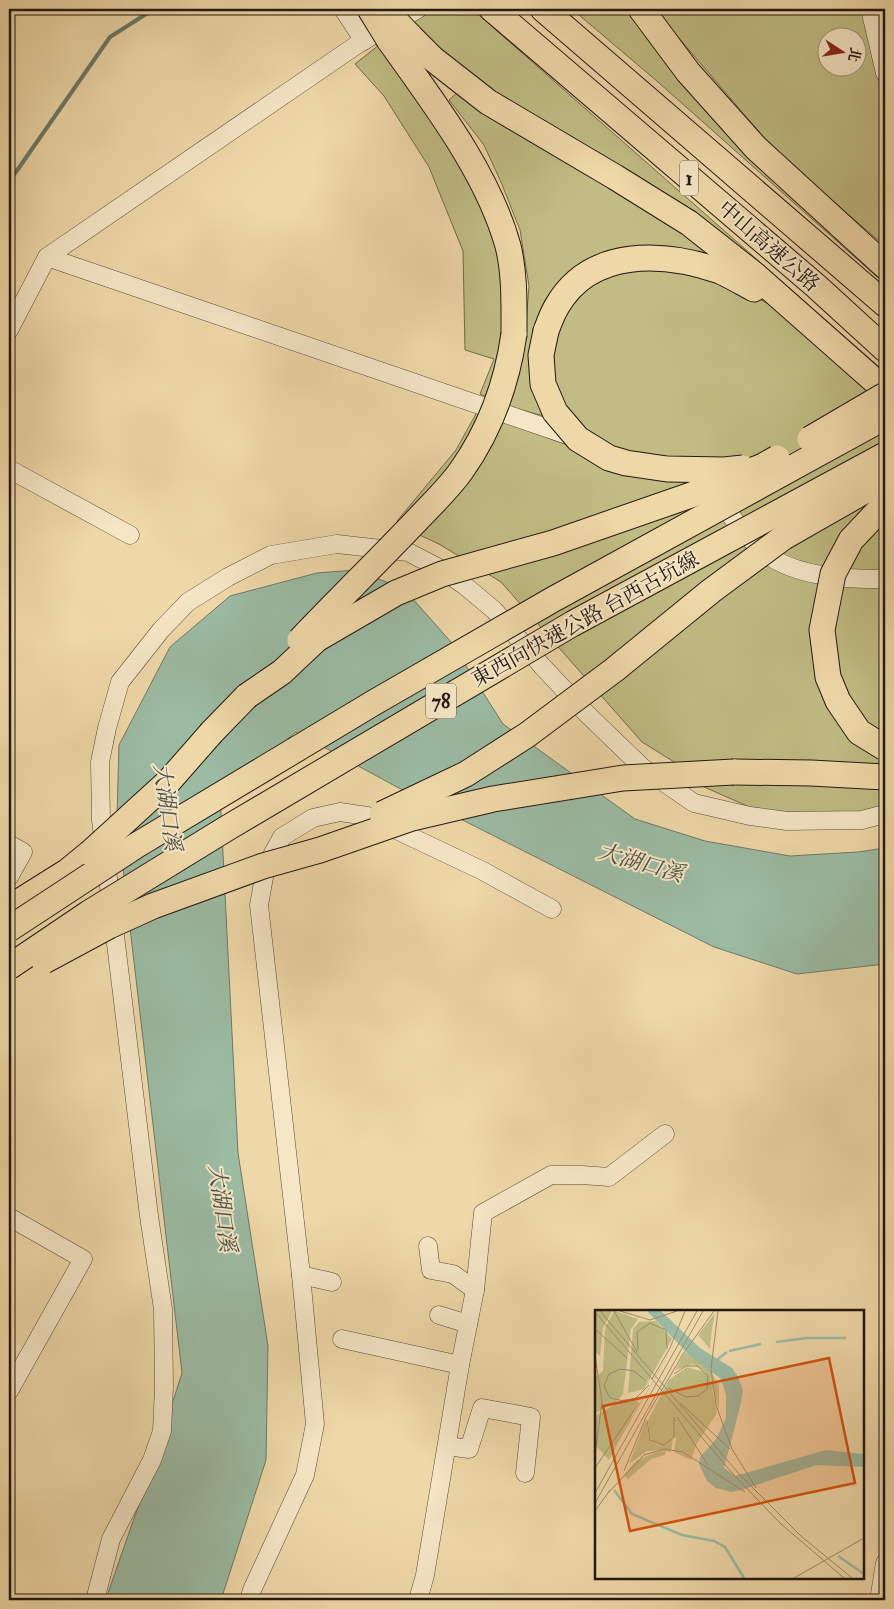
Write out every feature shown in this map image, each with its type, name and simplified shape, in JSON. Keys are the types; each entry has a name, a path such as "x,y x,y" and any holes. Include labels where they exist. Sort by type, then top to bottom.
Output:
{"highway":[{"path":"370,9 399,37 433,59 488,102 689,223 755,275 884,391"},
{"path":"9,908 68,871 169,781 212,732 400,538 460,472 480,441 499,399 511,354 514,334 513,285 508,248 495,206 384,9"},
{"name":"中山高速公路","path":"492,9 808,280 885,349"},
{"name":"中山高速公路","path":"543,9 885,304"},
{"path":"641,9 688,72 756,148 885,266"},
{"path":"763,466 724,470 655,468 609,458 578,439 555,412 543,384 541,355 546,331 557,306 573,286 593,271 619,260 669,258 721,272 757,291 804,326 852,369 884,391"},
{"path":"247,696 282,672 317,639 396,593 442,574 562,540 691,495 763,466 884,391"},
{"name":"東西向快速公路 台西古坑線","path":"9,929 137,845 376,702 552,600 885,417"},
{"name":"東西向快速公路 台西古坑線","path":"9,967 89,913 221,832 556,634 749,527 885,455"},
{"path":"9,980 118,922 153,906 263,866 408,802 473,769 527,736 614,670 710,591 784,537 860,493 885,482"},
{"path":"885,504 850,540 833,574 822,630 828,677 838,701 859,732 885,748"},
{"path":"263,866 320,850 412,818 493,799 623,778 734,772 811,773 885,777"}],"street":[{"path":"343,9 364,41"},
{"path":"9,330 47,257 364,41 418,9"},
{"path":"870,9 885,73"},
{"path":"47,257 639,459 715,495 750,538 771,558 801,571 849,579 885,579"},
{"path":"9,469 130,535"},
{"path":"95,1600 111,1539 152,1460 162,1430 164,1387 163,1309 148,1206 101,820 100,762 120,682 161,630 188,602 228,577 271,555 337,544 408,552 437,567 464,585 494,610 580,707 643,768 694,803 750,816 787,821 862,820 885,814"},
{"path":"249,1600 305,1475 314,1424 301,1275 258,905 266,866 282,837 313,818 340,812 367,816 483,871 552,909"},
{"path":"9,844 23,852 9,877"},
{"path":"418,1600 425,1575 460,1365 476,1290 483,1213 551,1175 609,1177 665,1134"},
{"path":"9,1217 83,1259 9,1390"},
{"path":"428,1246 431,1270 454,1274 476,1290"},
{"path":"301,1275 332,1282"},
{"path":"439,1315 468,1324"},
{"path":"342,1339 460,1365"},
{"path":"447,1446 469,1448 482,1408 531,1417 525,1473"},
{"path":"879,1600 885,1563"}],"shaded area":[{"path":"431,9 472,9 885,372 885,377 479,87 410,20"},
{"path":"572,9 632,9 885,275 885,284 658,82"},
{"path":"654,9 861,9 885,93 885,246 778,154"},
{"path":"389,37 466,143 499,213 513,284 509,333 525,336 529,286 520,230 484,145 449,100 460,90 694,234 740,270 681,255 643,251 603,260 564,284 539,325 556,334 563,310 584,283 607,271 643,264 699,271 732,283 770,305 885,404 885,770 679,765 642,742 501,582 439,544 411,531 397,521 456,450 477,412 573,447 581,426 507,406 480,394 494,359 465,350 463,251 429,167 384,96 355,64"},
{"path":"695,783 885,783 885,810 867,817 761,812"}],"water":[{"name":"大湖口溪","path":"356,570 404,589 451,642 503,724 635,819 705,841 790,856 858,852 885,848 885,964 797,974 714,947 395,786 296,732 220,794 238,1153 268,1346 266,1460 221,1600 107,1600 182,1373 117,816 119,745 170,647 230,596 317,573"}],"waterway":[{"path":"9,182 110,37 154,9"}]}
